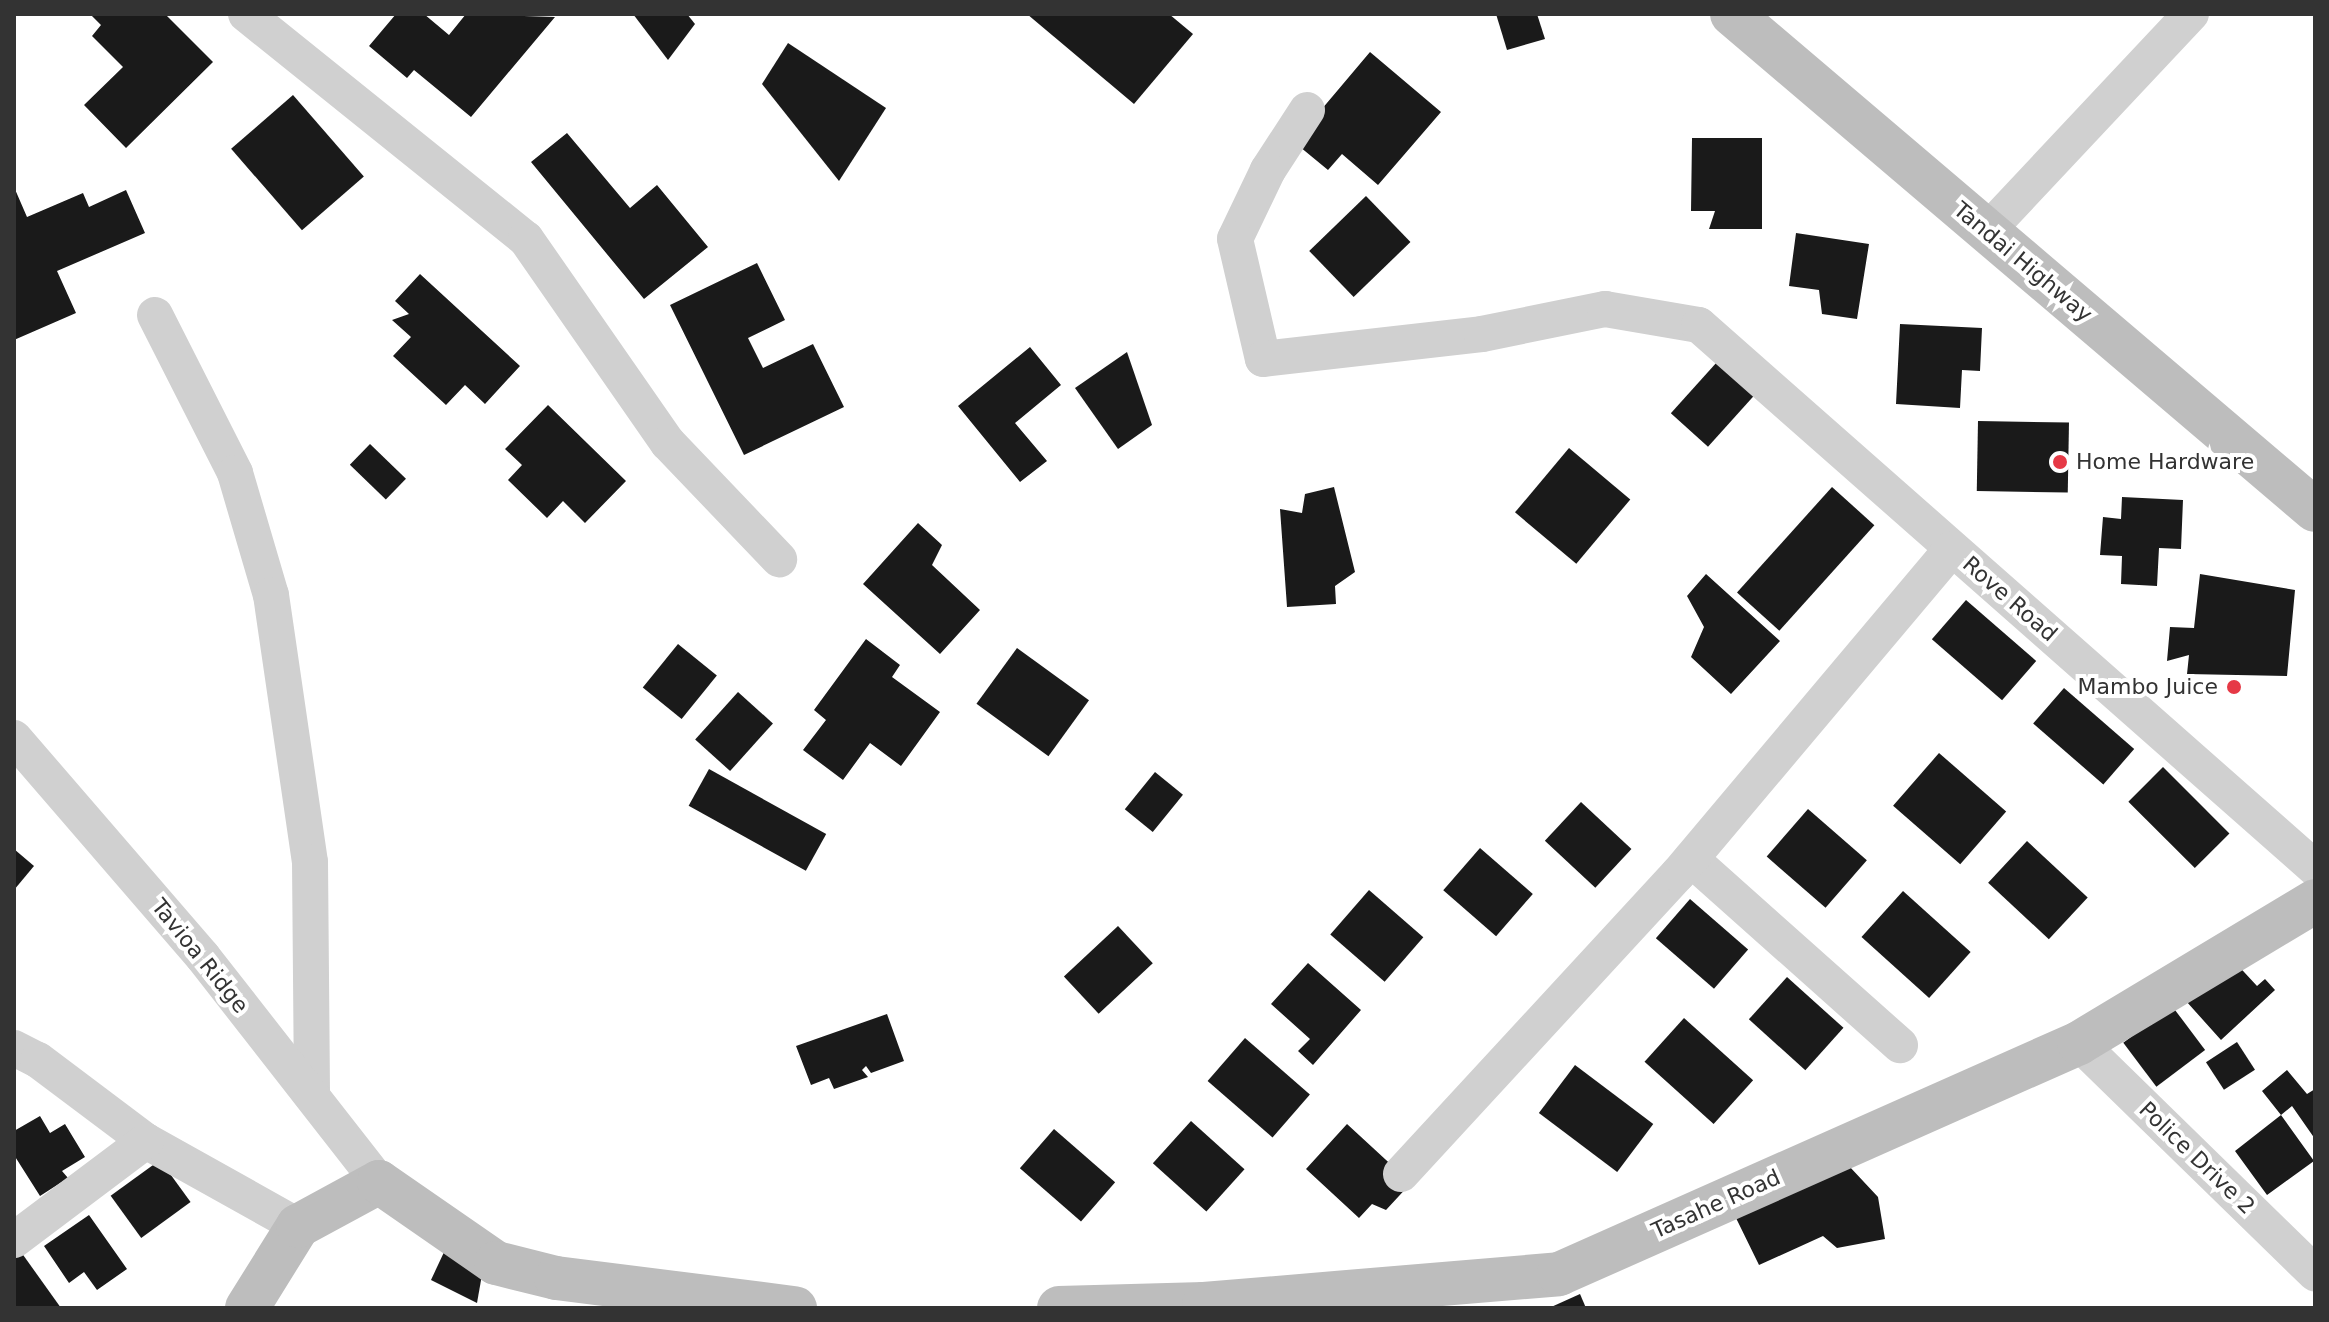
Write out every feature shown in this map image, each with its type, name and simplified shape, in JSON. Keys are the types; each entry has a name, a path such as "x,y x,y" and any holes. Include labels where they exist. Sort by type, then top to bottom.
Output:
{"street":[{"path":"246,14 526,239 668,443 779,559"},
{"name":"Tandai Highway","path":"1732,14 2315,510"},
{"path":"1987,231 2191,14"},
{"path":"1307,110 1268,170 1235,239 1263,359 1482,334 1605,309 1699,325 1952,549"},
{"path":"155,315 235,473 271,595 310,862 312,1096"},
{"name":"Rove Road","path":"1401,1174 1684,867 1952,549 2315,868"},
{"name":"Tavioa Ridge","path":"14,738 203,957 379,1182"},
{"path":"1684,867 1900,1045"},
{"name":"Tasahe Road","path":"1059,1308 1204,1304 1559,1274 2079,1043 2315,901"},
{"name":"Police Drive 2","path":"2079,1043 2308,1255"},
{"path":"14,1048 38,1060 146,1141 298,1226"},
{"path":"14,1240 146,1141"},
{"path":"247,1308 298,1226 379,1182 496,1263 556,1278 795,1308"}],"building":[{"path":"90,14 165,14 213,62 126,148 84,105 123,67 92,36 101,25"},
{"path":"396,14 424,14 449,35 466,14 555,17 471,117 414,70 407,78 369,46"},
{"path":"633,14 687,14 695,24 668,60"},
{"path":"1027,14 1169,14 1193,34 1134,104"},
{"path":"1496,14 1537,14 1545,39 1507,50"},
{"path":"788,43 886,108 839,181 762,84"},
{"path":"1370,52 1441,112 1378,185 1342,154 1328,170 1294,142"},
{"path":"293,95 364,177 302,230 231,149"},
{"path":"567,133 630,208 657,185 708,247 644,299 531,162"},
{"path":"1692,138 1762,138 1762,229 1709,229 1715,211 1691,211"},
{"path":"14,187 27,217 83,193 89,207 126,190 145,233 57,271 76,313 14,340"},
{"path":"1366,196 1410,242 1354,297 1309,251"},
{"path":"1796,233 1869,244 1857,319 1822,314 1819,290 1789,286"},
{"path":"757,263 785,320 748,338 763,368 813,344 844,407 744,455 670,305"},
{"path":"420,274 520,366 485,404 465,385 446,405 393,356 411,337 392,320 409,314 395,301"},
{"path":"1900,324 1982,328 1980,371 1962,370 1960,408 1896,404"},
{"path":"1030,347 1061,385 1015,423 1047,461 1020,482 958,406"},
{"path":"1127,352 1152,425 1118,449 1075,388"},
{"path":"1717,362 1754,395 1708,447 1671,413"},
{"path":"548,405 626,481 585,523 563,501 547,518 508,480 522,465 505,449"},
{"path":"1978,421 2069,423 2068,493 1977,491"},
{"path":"370,444 406,479 386,500 350,465"},
{"path":"1569,448 1630,499 1576,564 1515,512"},
{"path":"1334,487 1355,572 1335,586 1336,604 1287,607 1280,509 1302,513 1305,494"},
{"path":"1832,487 1874,525 1779,631 1737,593"},
{"path":"2122,497 2183,500 2181,549 2159,548 2157,586 2121,584 2122,556 2100,555 2103,517 2121,519"},
{"path":"918,523 942,545 932,565 980,610 940,654 863,584"},
{"path":"1706,574 1780,641 1731,694 1691,657 1704,627 1687,596"},
{"path":"2200,574 2295,590 2287,676 2187,674 2189,655 2167,661 2170,627 2194,628"},
{"path":"1966,600 2036,661 2002,700 1932,639"},
{"path":"866,639 900,665 892,677 940,712 901,766 870,743 843,780 803,750 826,720 814,710"},
{"path":"678,644 717,675 682,719 643,688"},
{"path":"1017,648 1089,700 1048,756 976,704"},
{"path":"2064,688 2134,749 2103,784 2033,723"},
{"path":"738,692 773,723 730,771 695,740"},
{"path":"1939,753 2006,811 1960,864 1893,806"},
{"path":"2163,767 2229,833 2195,868 2128,802"},
{"path":"709,769 826,834 806,871 689,806"},
{"path":"1155,772 1183,795 1153,832 1125,809"},
{"path":"1581,802 1631,849 1595,888 1545,841"},
{"path":"1808,809 1867,860 1826,908 1767,857"},
{"path":"2027,841 2088,898 2049,939 1988,883"},
{"path":"1480,848 1533,894 1496,936 1443,890"},
{"path":"14,849 34,866 14,890"},
{"path":"1369,890 1423,937 1385,982 1330,935"},
{"path":"1903,891 1971,952 1929,998 1862,937"},
{"path":"1690,899 1748,950 1714,989 1656,938"},
{"path":"1118,926 1153,963 1099,1014 1064,976"},
{"path":"2232,959 2257,986 2265,979 2275,990 2221,1040 2186,1001"},
{"path":"1308,963 1361,1010 1313,1065 1298,1051 1310,1039 1271,1004"},
{"path":"1787,977 1843,1028 1805,1070 1749,1019"},
{"path":"2172,1006 2205,1050 2156,1087 2123,1043"},
{"path":"887,1014 904,1061 871,1073 866,1066 862,1070 868,1077 834,1089 829,1078 811,1085 796,1046"},
{"path":"1684,1018 1753,1080 1714,1124 1645,1062"},
{"path":"1245,1038 1310,1094 1273,1137 1208,1081"},
{"path":"2237,1042 2255,1070 2224,1090 2206,1062"},
{"path":"1575,1065 1653,1124 1617,1172 1539,1113"},
{"path":"2287,1070 2307,1094 2315,1089 2315,1139 2292,1106 2281,1115 2262,1091"},
{"path":"2281,1115 2314,1161 2267,1195 2235,1151"},
{"path":"40,1116 50,1133 65,1124 85,1157 62,1171 68,1178 40,1196 14,1155 14,1131"},
{"path":"1191,1121 1245,1169 1206,1212 1153,1163"},
{"path":"1347,1124 1411,1183 1386,1210 1372,1204 1359,1218 1306,1169"},
{"path":"1054,1129 1115,1182 1081,1221 1020,1168"},
{"path":"160,1160 191,1202 141,1238 111,1196"},
{"path":"1849,1166 1878,1197 1885,1239 1837,1248 1823,1236 1759,1265 1736,1218"},
{"path":"89,1215 127,1269 97,1290 84,1272 69,1283 44,1246"},
{"path":"445,1250 483,1269 477,1303 431,1280"},
{"path":"21,1252 61,1308 14,1308 14,1257"},
{"path":"1580,1294 1586,1308 1549,1308"}],"place":[{"name":"Home Hardware","path":"2060,462"},
{"name":"Mambo Juice","path":"2234,687"}]}
